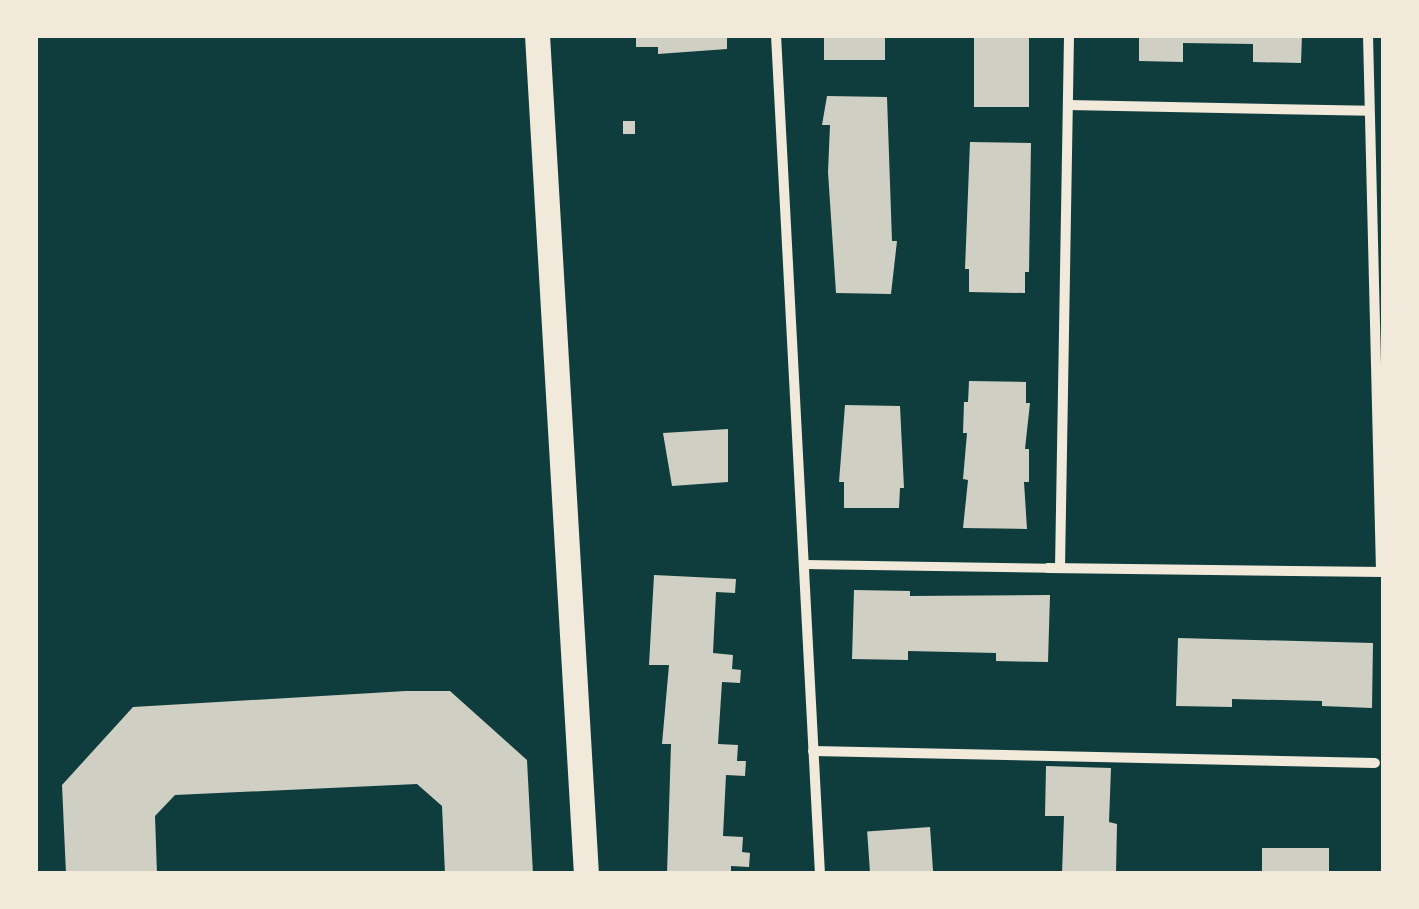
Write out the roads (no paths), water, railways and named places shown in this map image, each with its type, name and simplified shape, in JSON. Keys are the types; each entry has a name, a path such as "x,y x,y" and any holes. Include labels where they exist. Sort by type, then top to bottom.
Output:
{"main road":[{"path":"537,35 586,874"}],"street":[{"path":"776,35 820,874"},
{"path":"1054,568 1069,35"},
{"path":"804,564 1383,572 1368,35"},
{"path":"1068,105 1369,111"},
{"path":"813,751 1375,763"}]}
